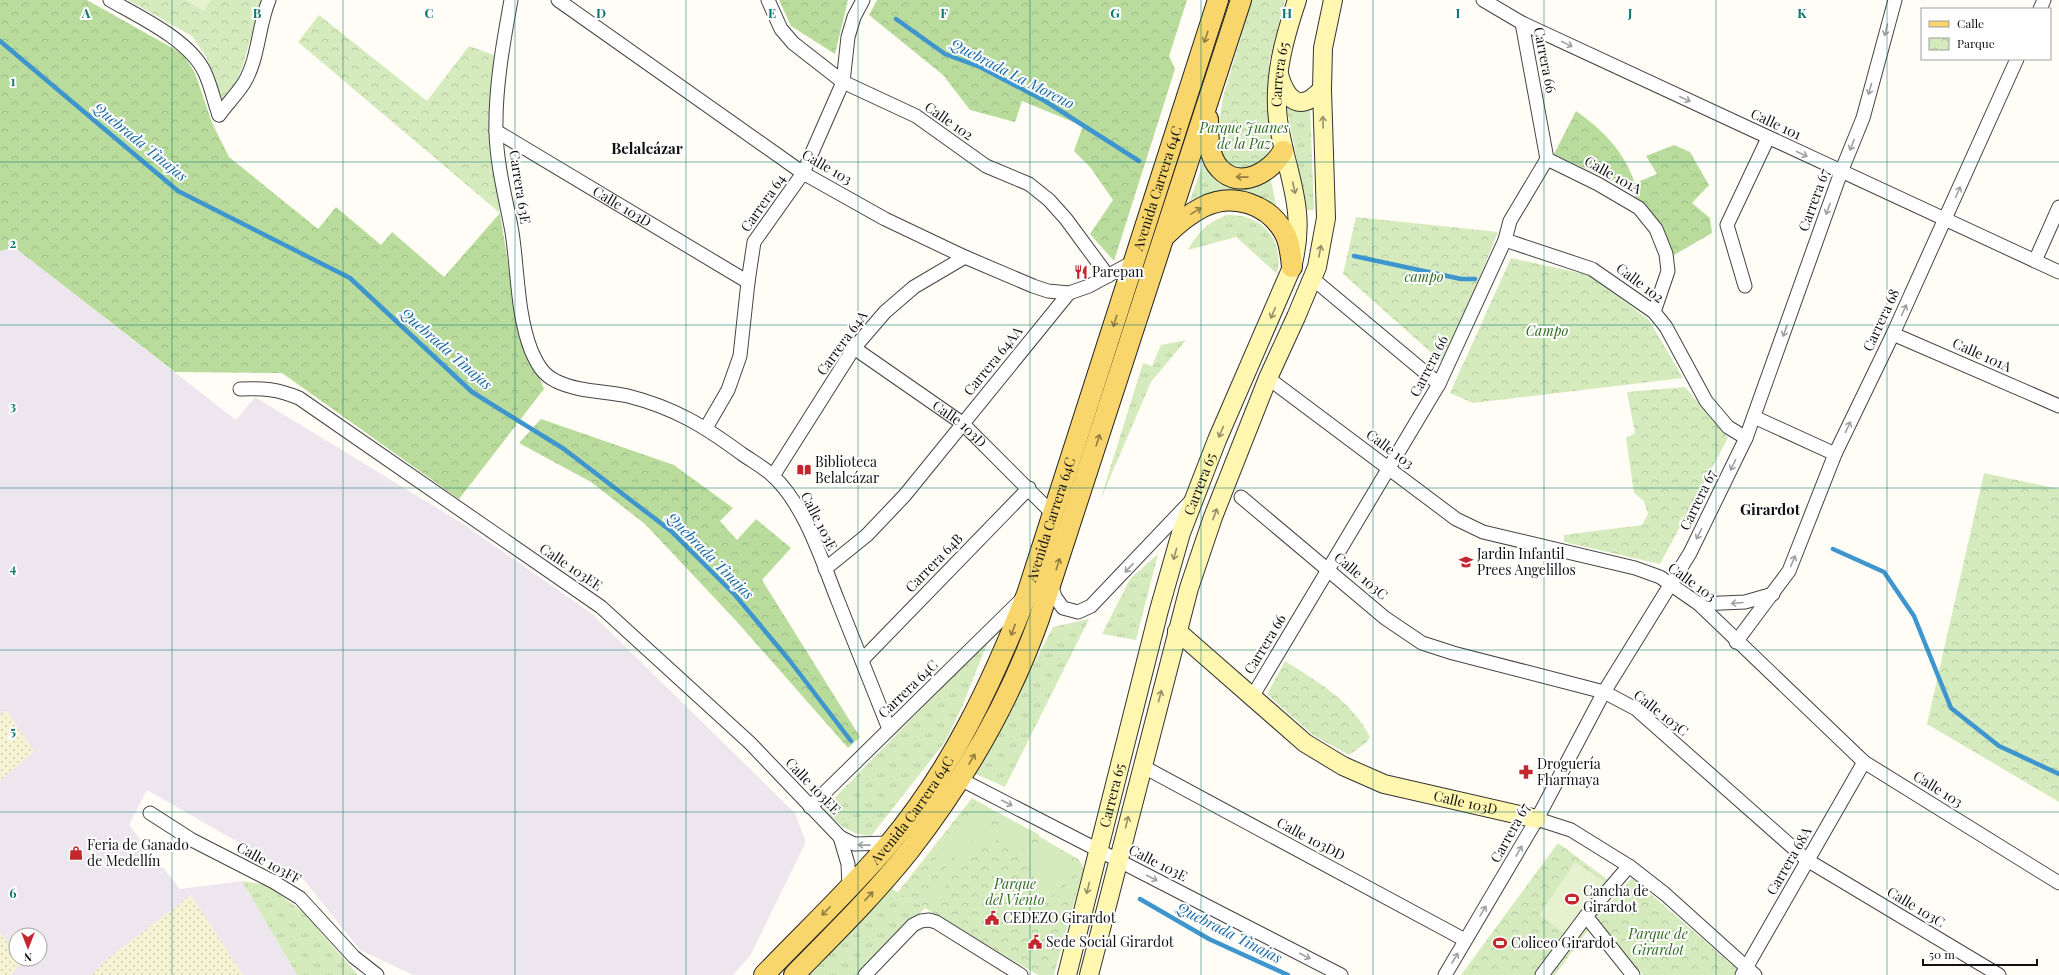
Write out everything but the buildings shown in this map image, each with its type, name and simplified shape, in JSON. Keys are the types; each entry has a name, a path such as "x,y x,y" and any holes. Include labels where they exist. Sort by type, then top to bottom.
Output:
{"main road":[{"name":"Avenida Carrera 64C","path":"764,975 849,888 890,843 920,804 955,750 992,680 1027,594 1218,0"},
{"name":"Avenida Carrera 64C","path":"794,975 888,876 909,850 960,779 1002,708 1016,678 1038,624 1209,104 1241,0"},
{"name":"Carrera 65","path":"1067,975 1161,604 1181,533 1194,498 1292,267 1297,251 1299,218 1294,185 1283,150 1278,118 1278,72 1283,43 1297,0"},
{"name":"Carrera 65","path":"1089,975 1177,631 1201,551 1268,378 1313,279 1320,253 1326,218 1322,89 1323,48 1333,0"},
{"path":"1278,72 1287,94 1293,100 1302,103 1311,100 1322,89"},
{"path":"1209,104 1208,129 1211,150 1217,165 1226,174 1242,178 1264,173 1278,161 1283,150"},
{"path":"1166,234 1193,212 1209,204 1224,200 1248,202 1265,210 1279,225 1285,235 1292,267"},
{"name":"Calle 103D","path":"1177,631 1305,743 1323,755 1384,784 1537,819"}],"street":[{"path":"110,0 173,39 194,57 205,72 219,114 244,83 255,53 264,13 269,0"},
{"name":"Carrera 63E","path":"511,0 501,58 496,131 502,187 511,231 524,324 530,348 538,366 546,375"},
{"name":"Calle 103","path":"558,0 803,173 885,219 966,257 1033,286 1048,291 1069,293 1108,276 1133,262"},
{"name":"Calle 102","path":"768,0 781,29 793,43 843,82 916,116 986,166 1029,184 1049,200 1066,219 1108,276"},
{"name":"Carrera 64","path":"706,428 728,390 740,356 754,242 803,173 843,82 848,37 854,17 863,0"},
{"name":"Calle 101","path":"1483,0 1522,23 2059,272"},
{"name":"Carrera 67","path":"1445,975 1537,819 1604,692 1690,552 1746,438 1841,172 1863,118 1895,0"},
{"name":"Carrera 66","path":"1252,697 1440,384 1505,240 1510,221 1547,159 1522,23"},
{"name":"Carrera 68","path":"1736,642 1789,571 1835,454 1946,219 2017,60"},
{"name":"Calle 103D","path":"496,131 748,282"},
{"path":"1745,286 1727,225 1768,138"},
{"name":"Calle 101A","path":"1547,159 1598,184 1639,208 1656,229 1666,254 1668,271 1654,312"},
{"path":"2036,261 2059,207"},
{"name":"Calle 102","path":"1505,240 1592,269 1654,312 1666,327 1706,401 1728,427 1746,438"},
{"name":"Carrera 64A","path":"773,476 854,348 885,312 899,298 914,287 966,257"},
{"path":"1108,276 1118,278 1122,287 1123,296"},
{"path":"1313,279 1440,384"},
{"name":"Carrera 64AA","path":"825,569 867,535 905,495 1069,293"},
{"name":"Calle 101A","path":"1892,334 2059,406"},
{"name":"Calle 103D","path":"854,348 962,423 1029,488 1053,514"},
{"name":"Calle 103E","path":"546,375 558,382 575,388 627,396 690,418 773,476 790,497 802,518 825,569 890,729"},
{"name":"Calle 103","path":"1268,378 1456,518 1483,532 1634,568 1660,577 1671,584 1699,604 1736,642 1864,762 2059,883"},
{"name":"Calle 103EE","path":"240,389 262,388 279,390 299,398 601,607 750,743 840,837 854,844 890,843"},
{"path":"1754,417 1835,454"},
{"name":"Carrera 64B","path":"862,660 1029,488"},
{"name":"Calle 103C","path":"1241,497 1385,618 1422,643 1453,653 1604,692 1636,709 1807,860 1999,975"},
{"path":"1051,583 1055,597 1063,608 1078,612 1091,606 1194,498"},
{"name":"Carrera 64C","path":"810,807 1027,594"},
{"path":"1699,604 1745,602 1773,594"},
{"name":"Carrera 68A","path":"1748,973 1807,860 1864,762"},
{"name":"Calle 103DD","path":"1142,766 1465,940"},
{"name":"Calle 103E","path":"960,779 1341,975"},
{"name":"Calle 103FF","path":"150,813 192,840 274,882 300,898 354,956 377,975"},
{"name":"Calle 103D","path":"1537,819 1571,830 1629,866 1665,894 1748,973"},
{"name":"Calle 103EE","path":"840,837 848,864 849,888"},
{"path":"1542,975 1586,916 1629,866"},
{"path":"1586,916 1633,975"},
{"path":"866,975 913,925 921,921 929,920 943,926 1021,975"}],"shaded area":[{"path":"14,247 236,420 255,397 460,522 591,613 795,813 806,842 750,956 733,975 413,975 360,950 304,880 147,790 129,825 180,889 242,881 297,975 0,975 0,251"},
{"path":"6,710 34,751 0,781 0,715"},
{"path":"191,895 243,975 92,975 106,960"},
{"path":"0,933 8,942 8,967 18,967 11,975 0,975"}],"green space":[{"path":"0,0 87,0 183,54 195,73 212,123 229,157 318,229 336,207 381,245 392,232 444,277 500,213 518,327 544,389 459,499 282,373 175,372 14,247 0,251"},
{"path":"128,0 262,0 242,68 236,83 222,100 207,58 192,36"},
{"path":"185,0 211,0 204,11"},
{"path":"779,0 848,0 835,54 791,26"},
{"path":"877,0 1187,0 1169,56 1175,69 1114,261 1090,234 1113,200 1090,167 1074,151 1083,126 1022,101 1015,122 970,110 943,75 869,15"},
{"name":"Parque Juanes de la Paz","path":"1252,0 1285,0 1269,62 1272,134 1271,147 1262,161 1251,168 1236,169 1221,160 1217,136 1223,97"},
{"path":"319,15 427,101 469,46 494,55 489,109 500,213 298,42"},
{"path":"1286,105 1310,107 1314,210 1307,210"},
{"path":"1576,111 1612,142 1625,161 1635,183 1657,174 1646,156 1674,145 1690,152 1709,185 1692,203 1710,218 1712,233 1674,255 1631,190 1554,154"},
{"path":"1204,161 1270,176 1278,213 1214,193 1198,197 1189,203"},
{"path":"1227,215 1250,219 1260,224 1268,231 1274,240 1277,250 1279,262 1277,274 1236,237 1188,250 1204,228"},
{"name":"campo","path":"1356,217 1498,232 1444,364 1343,274"},
{"name":"Campo","path":"1511,258 1589,275 1649,320 1683,378 1473,403 1450,393"},
{"path":"1186,340 1151,382 1100,501 1143,363 1152,366 1161,345"},
{"path":"1685,387 1728,438 1660,564 1564,542 1564,535 1642,525 1648,514 1644,501 1634,493 1626,438 1635,433 1627,392"},
{"path":"541,419 674,465 733,508 720,521 737,540 756,519 791,548 762,580 860,737 848,748 738,623 645,524 591,482 519,443"},
{"path":"1984,473 2059,489 2059,802 1927,724"},
{"path":"1158,554 1136,640 1102,634 1130,579"},
{"path":"1089,619 1005,787 976,774 1053,627"},
{"path":"989,639 962,707 945,742 871,836 856,833 844,828 824,809"},
{"path":"1285,661 1333,693 1354,713 1363,724 1370,737 1366,743 1349,755 1313,735 1267,694"},
{"name":"Parque del Viento","path":"972,798 1078,859 1083,866 1083,871 1054,975 1038,975 898,892"},
{"path":"979,802 991,809 991,829 997,842 985,847 962,838 924,887 928,870 957,830 959,824 968,817 970,811 976,803"},
{"path":"997,812 1040,835 1009,847 999,835"},
{"path":"1045,839 1073,871 1044,891 1016,853"},
{"name":"Parque de Girardot","path":"1558,843 1619,888 1555,975 1461,975"},
{"path":"965,845 974,848 956,864 934,908 926,894"},
{"name":"Cancha de Girardot","path":"1575,862 1606,883 1569,936 1539,915"},
{"path":"1080,874 1073,897 1052,896"},
{"name":"Parque de Girardot","path":"1632,878 1738,970 1735,975 1643,975 1596,920"},
{"path":"242,881 266,885 302,911 358,975 297,975"},
{"path":"1033,887 1043,899 1026,918 1022,913 1029,906 1031,906"},
{"path":"891,888 925,908 859,975 807,975"}],"waterway":[{"name":"Quebrada La Moreno","path":"896,19 945,54 980,67 1045,101 1139,161"},
{"name":"Quebrada Tinajas","path":"0,41 178,191 350,278 472,392 564,449 671,531 735,595 790,661 851,741"},
{"name":"Quebrada La Moreno","path":"1354,256 1461,279 1475,279"},
{"name":"Quebrada La Moreno","path":"1833,549 1884,572 1914,616 1951,708 1999,746 2059,774"},
{"name":"Quebrada Tinajas","path":"1140,899 1209,939 1288,975"}],"place":[{"name":"Parepan","path":"1081,272"},
{"name":"Biblioteca Belalcázar","path":"804,470"},
{"name":"Jardin Infantil Prees Angelillos","path":"1466,562"},
{"name":"Droguería Fharmaya","path":"1526,772"},
{"name":"Feria de Ganado de Medellín","path":"76,853"},
{"name":"Cancha de Girardot","path":"1572,899"},
{"name":"CEDEZO Girardot","path":"992,918"},
{"name":"Sede Social Girardot","path":"1035,942"},
{"name":"Coliceo Girardot","path":"1500,943"}],"district":[{"name":"Belalcázar","path":"647,149"},
{"name":"Girardot","path":"1770,510"}]}
